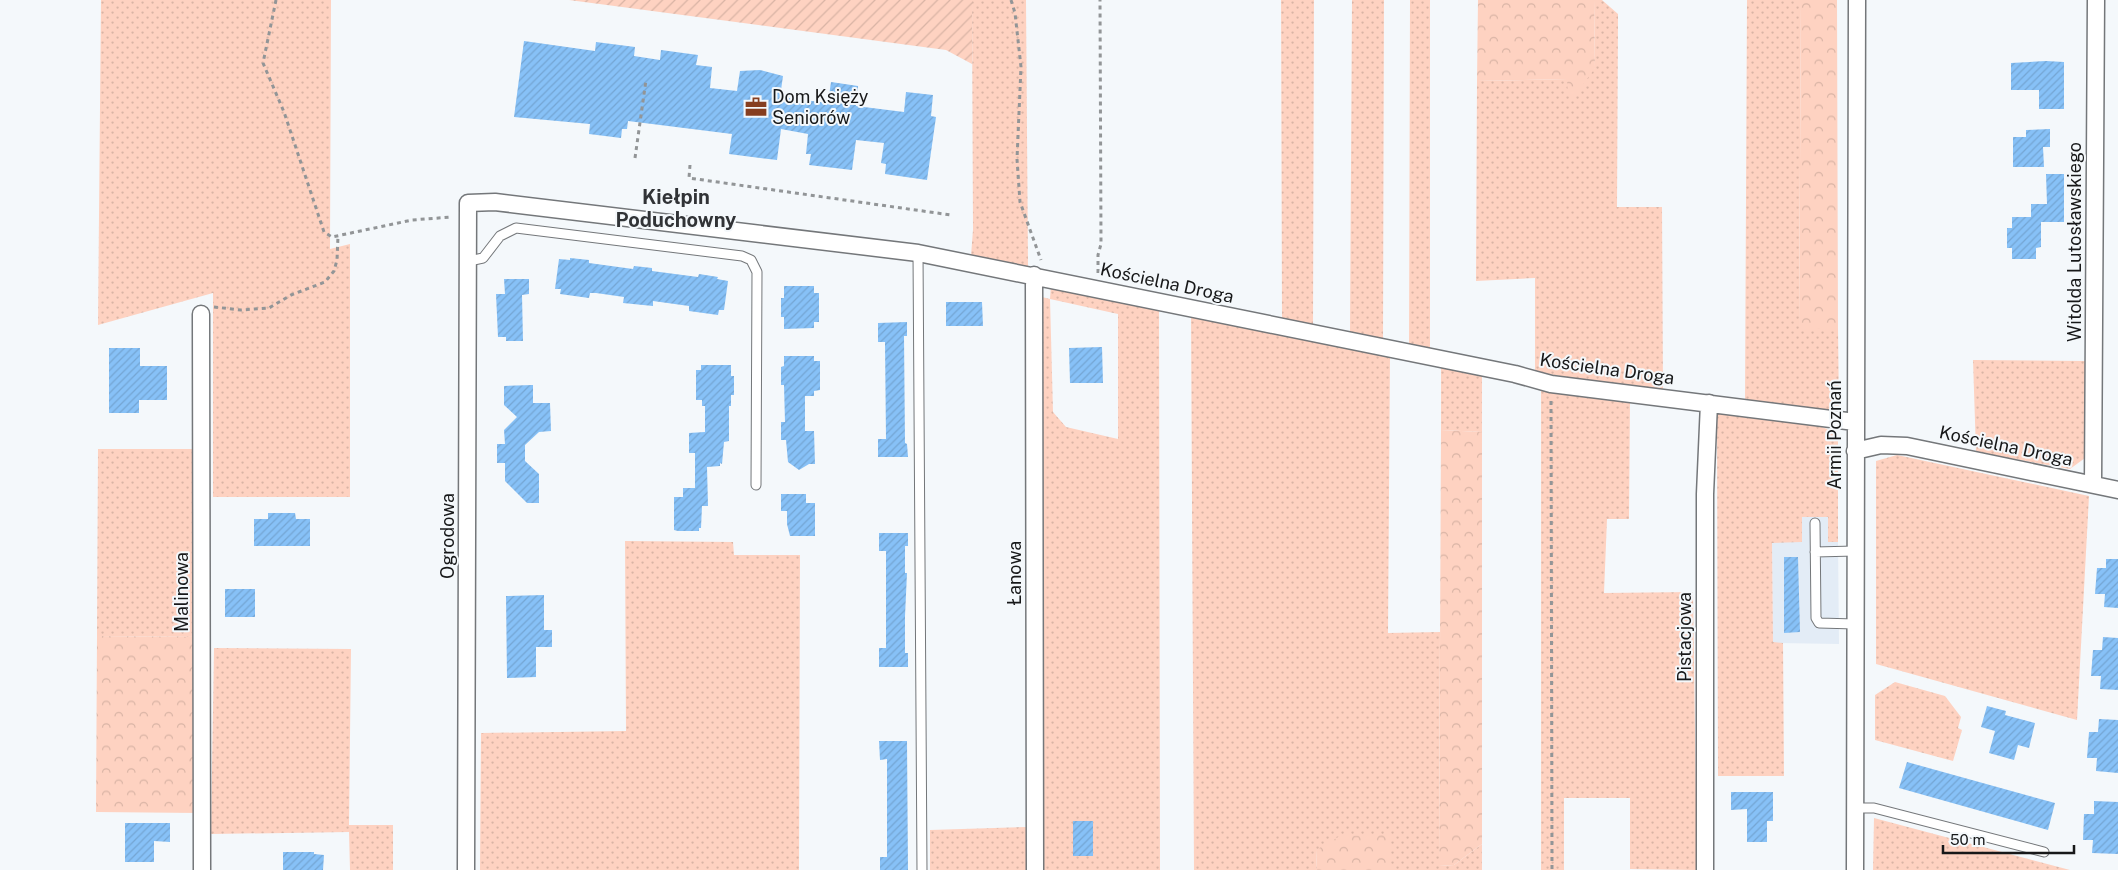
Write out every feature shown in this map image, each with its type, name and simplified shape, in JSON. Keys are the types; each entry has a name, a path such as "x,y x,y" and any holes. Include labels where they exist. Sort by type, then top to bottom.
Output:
{"street":[{"name":"Armii Poznań","path":"1855,870 1857,0"},
{"name":"Witolda Lutosławskiego","path":"2093,484 2096,0"},
{"name":"Kościelna Droga","path":"468,211 495,202 918,253 1040,276 1301,332 1515,374 1551,384 1855,422"},
{"name":"Ogrodowa","path":"466,870 468,211"},
{"name":"Łanowa","path":"1035,870 1040,276"},
{"name":"Malinowa","path":"200,314 202,870"},
{"name":"Pistacjowa","path":"1705,870 1705,494 1709,403"},
{"name":"Kościelna Droga","path":"1856,451 1880,445 1907,446 2118,490"}],"lane":[{"path":"469,261 483,258 500,236 516,228 742,256 751,260 756,272 756,485"},
{"path":"918,253 922,870"},
{"path":"1815,523 1816,618 1819,623 1824,624 1855,624"},
{"path":"1815,552 1855,551"},
{"path":"1855,808 1874,808 2044,852"}],"path":[{"path":"276,0 263,63 284,112 324,232 329,237 338,236 412,220 468,211"},
{"path":"1011,0 1015,13 1022,66 1017,159 1020,202 1033,234 1040,276"},
{"path":"1097,288 1098,255 1101,244 1100,0"},
{"path":"635,158 646,80"},
{"path":"690,165 689,178 951,214"},
{"path":"200,314 210,307 218,306 241,310 269,308 291,295 325,282 334,271 337,260 338,236"},
{"path":"1551,384 1552,870"}],"shaded area":[{"path":"1802,517 1828,517 1828,542 1838,542 1839,644 1773,643 1772,542 1783,542"}],"green space":[{"path":"101,0 331,0 330,249 350,244 350,497 213,497 213,293 98,325"},
{"path":"569,0 972,0 972,64 946,50"},
{"path":"972,0 1026,0 1028,268 971,256 973,230"},
{"path":"1281,0 1314,0 1313,328 1282,321"},
{"path":"1352,0 1384,0 1383,340 1350,334"},
{"path":"1410,0 1430,0 1430,350 1409,346"},
{"path":"1478,0 1594,0 1595,68 1576,94 1568,95 1567,79 1477,81"},
{"path":"1594,0 1602,0 1618,14 1617,207 1662,207 1663,392 1535,372 1535,278 1476,281 1477,81 1567,79 1595,68"},
{"path":"1747,0 1801,0 1799,329 1838,329 1839,412 1745,401"},
{"path":"1801,0 1837,0 1838,329 1799,329"},
{"path":"1051,285 1159,308 1160,870 1042,870 1042,297 1050,299","holes":["1050,299 1118,314 1118,439 1066,427 1053,412"]},
{"path":"1191,316 1390,356 1388,633 1440,632 1439,866 1454,865 1482,844 1482,870 1389,870 1389,836 1316,850 1317,870 1194,870"},
{"path":"1973,360 2085,361 2085,458 2070,469 1976,452"},
{"path":"1441,366 1482,375 1482,432 1441,430"},
{"path":"1541,389 1630,401 1629,519 1607,519 1604,593 1693,592 1697,870 1630,869 1630,798 1564,798 1564,870 1541,870"},
{"path":"1717,412 1811,423 1838,433 1838,542 1828,542 1828,517 1802,517 1802,542 1772,543 1773,642 1783,643 1784,776 1718,776"},
{"path":"1441,430 1482,432 1482,844 1454,865 1439,866"},
{"path":"98,449 199,449 200,637 97,636"},
{"path":"1897,455 2089,496 2077,720 1876,664 1876,461"},
{"path":"625,541 733,542 734,555 800,555 799,870 480,870 481,733 626,731"},
{"path":"97,636 200,637 199,813 96,812"},
{"path":"214,648 351,649 349,825 393,825 393,870 350,870 349,832 211,834"},
{"path":"1895,682 1945,696 1961,717 1958,728 1962,730 1953,761 1875,740 1875,695"},
{"path":"1874,818 2070,870 1873,870"},
{"path":"1028,827 1028,870 930,870 930,830"},
{"path":"1389,835 1389,870 1317,870 1316,850 1340,836"}],"building":[{"path":"524,41 595,51 596,42 635,47 634,56 660,60 661,50 698,55 696,65 712,67 710,88 737,91 740,71 760,70 783,76 780,97 828,103 831,82 858,86 856,106 904,112 906,92 933,95 931,116 936,117 927,180 885,174 886,164 881,163 884,143 856,140 852,170 809,165 811,154 806,154 808,134 781,129 777,160 729,154 732,134 628,121 627,129 622,129 621,138 589,134 590,124 514,117"},
{"path":"2064,62 2064,109 2039,109 2039,90 2011,90 2011,63"},
{"path":"2050,129 2050,147 2043,147 2044,167 2013,167 2013,137 2026,137 2026,130"},
{"path":"2046,174 2064,174 2064,222 2041,222 2041,247 2036,248 2036,259 2012,259 2012,248 2007,248 2007,228 2012,228 2012,217 2031,217 2031,204 2047,204"},
{"path":"570,258 589,260 589,263 633,269 634,266 652,268 652,271 698,277 699,274 718,277 717,279 728,281 724,310 719,310 718,315 689,311 689,306 653,301 653,306 623,303 624,297 596,293 590,293 589,298 560,294 561,289 555,289 559,259 570,260"},
{"path":"504,279 529,279 529,294 522,295 523,341 506,341 506,337 498,337 496,294 505,294"},
{"path":"784,286 814,286 814,293 819,293 819,322 814,322 814,328 784,329 784,317 781,317 781,298 784,298"},
{"path":"946,302 982,302 983,326 946,326"},
{"path":"907,322 907,336 904,336 905,443 907,444 908,457 878,457 878,439 886,439 885,342 878,342 878,323"},
{"path":"1102,347 1103,383 1070,383 1069,348"},
{"path":"109,348 140,348 140,366 167,366 167,400 139,400 139,413 109,413"},
{"path":"784,356 814,356 814,361 820,361 820,390 814,391 814,396 805,396 805,431 814,431 815,464 809,464 799,470 788,462 786,440 781,440 781,422 785,422 784,385 781,385 781,367 784,366"},
{"path":"701,365 731,365 731,376 734,376 734,395 731,395 731,406 729,406 729,441 724,442 722,464 720,463 720,466 707,467 708,506 702,506 701,528 699,528 699,531 678,531 674,530 674,497 683,497 683,488 695,488 695,453 689,453 689,433 705,432 705,406 702,406 702,400 696,400 696,370 701,370"},
{"path":"533,385 533,403 550,403 551,431 539,432 525,445 525,461 539,474 539,503 527,503 505,481 505,463 497,463 497,444 505,444 504,430 517,417 504,405 504,386"},
{"path":"781,494 806,494 806,503 815,503 815,536 790,536 787,524 787,511 781,511"},
{"path":"268,513 295,513 296,519 310,519 310,546 254,546 254,519 268,519"},
{"path":"879,533 908,533 908,546 905,546 905,573 907,573 905,653 908,653 908,667 879,667 879,648 886,648 886,551 879,551"},
{"path":"1784,557 1798,557 1800,632 1784,633"},
{"path":"2106,559 2118,559 2118,608 2104,607 2105,594 2095,594 2097,568 2106,568"},
{"path":"225,589 255,589 255,617 225,617"},
{"path":"544,595 544,630 552,630 552,647 536,647 536,677 507,678 506,596"},
{"path":"2103,637 2118,638 2118,690 2100,689 2101,676 2091,676 2093,650 2102,650"},
{"path":"1987,706 2006,711 2005,715 2035,723 2029,748 2018,745 2014,760 1989,753 1995,731 1981,727"},
{"path":"2099,719 2118,720 2118,773 2096,771 2097,758 2087,758 2089,732 2098,732"},
{"path":"879,741 907,741 908,870 880,870 880,857 887,857 887,759 880,760"},
{"path":"1907,762 2055,803 2048,830 1899,788"},
{"path":"1731,792 1773,792 1773,821 1767,821 1767,842 1747,842 1747,809 1731,810"},
{"path":"2094,801 2118,802 2118,854 2092,853 2093,840 2083,840 2084,814 2094,814"},
{"path":"1073,821 1093,821 1093,856 1073,856"},
{"path":"125,823 170,823 170,842 154,841 154,862 125,862"},
{"path":"283,852 314,852 314,854 324,855 323,870 283,870"}],"place":[{"name":"Dom Księży Seniorów","path":"756,107"}],"district":[{"name":"Kiełpin Poduchowny","path":"676,208"}]}
